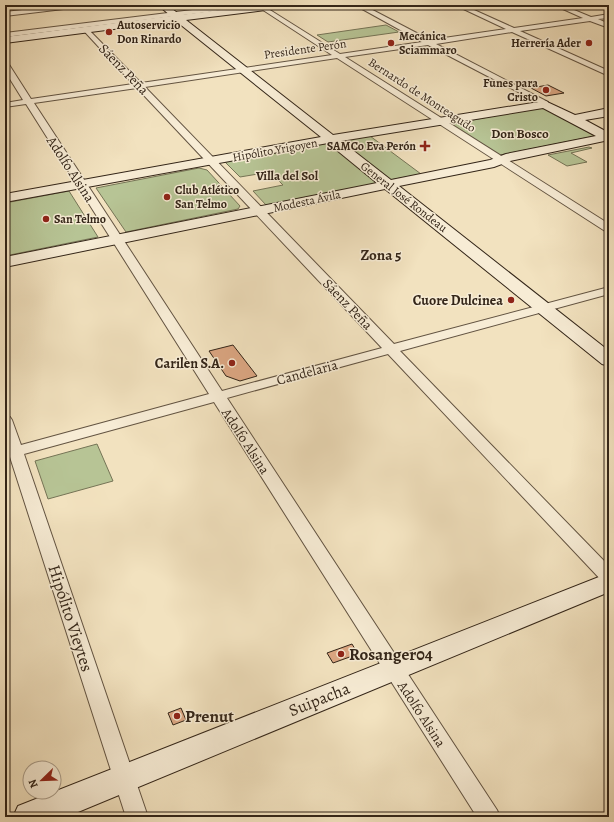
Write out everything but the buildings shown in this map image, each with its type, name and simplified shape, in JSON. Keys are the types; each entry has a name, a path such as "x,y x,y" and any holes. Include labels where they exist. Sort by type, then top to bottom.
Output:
{"street":[{"path":"5,14 80,5"},
{"name":"General José Rondeau","path":"162,5 609,360"},
{"path":"5,40 86,30 248,5"},
{"path":"5,35 281,5"},
{"path":"358,5 609,138"},
{"path":"458,5 609,74"},
{"path":"557,5 609,26"},
{"name":"Bernardo de Monteagudo","path":"262,7 609,229"},
{"name":"Presidente Perón","path":"5,105 609,16"},
{"name":"Sáenz Peña","path":"86,30 609,577"},
{"name":"Adolfo Alsina","path":"5,66 488,817"},
{"name":"Hipólito Yrigoyen","path":"5,198 331,139 545,104"},
{"path":"574,119 609,112"},
{"name":"Modesta Ávila","path":"5,262 609,138"},
{"name":"Candelaria","path":"10,453 609,290"},
{"name":"Hipólito Vieytes","path":"5,420 10,453 137,817"},
{"name":"Suipacha","path":"29,817 609,582"}],"green space":[{"path":"386,25 399,32 328,42 317,35"},
{"path":"541,107 595,136 500,155 452,125 452,124"},
{"path":"370,136 421,174 390,180 343,142"},
{"path":"329,143 378,183 266,205 253,191 283,185 270,172 240,177 225,162"},
{"path":"589,147 592,148 571,153 587,162 567,166 548,155"},
{"name":"Club Atlético San Telmo","path":"199,168 207,170 240,206 238,209 126,232 96,188"},
{"name":"San Telmo","path":"69,191 98,237 5,256 5,203"},
{"path":"97,444 113,481 48,499 35,461"}],"place":[{"name":"Autoservicio Don Rinardo","path":"109,32"},
{"name":"Mecánica Sciammaro","path":"391,43"},
{"name":"Herrería Ader","path":"589,43"},
{"name":"Funes para Cristo","path":"546,90"},
{"name":"SAMCo Eva Perón","path":"425,146"},
{"name":"Club Atlético San Telmo","path":"167,197"},
{"name":"San Telmo","path":"46,219"},
{"name":"Cuore Dulcinea","path":"511,300"},
{"name":"Carilen S.A.","path":"232,363"},
{"name":"Rosanger04","path":"341,654"},
{"name":"Prenut","path":"177,716"}],"district":[{"name":"Don Bosco","path":"520,133"},
{"name":"Villa del Sol","path":"287,175"},
{"name":"Zona 5","path":"381,255"}]}
